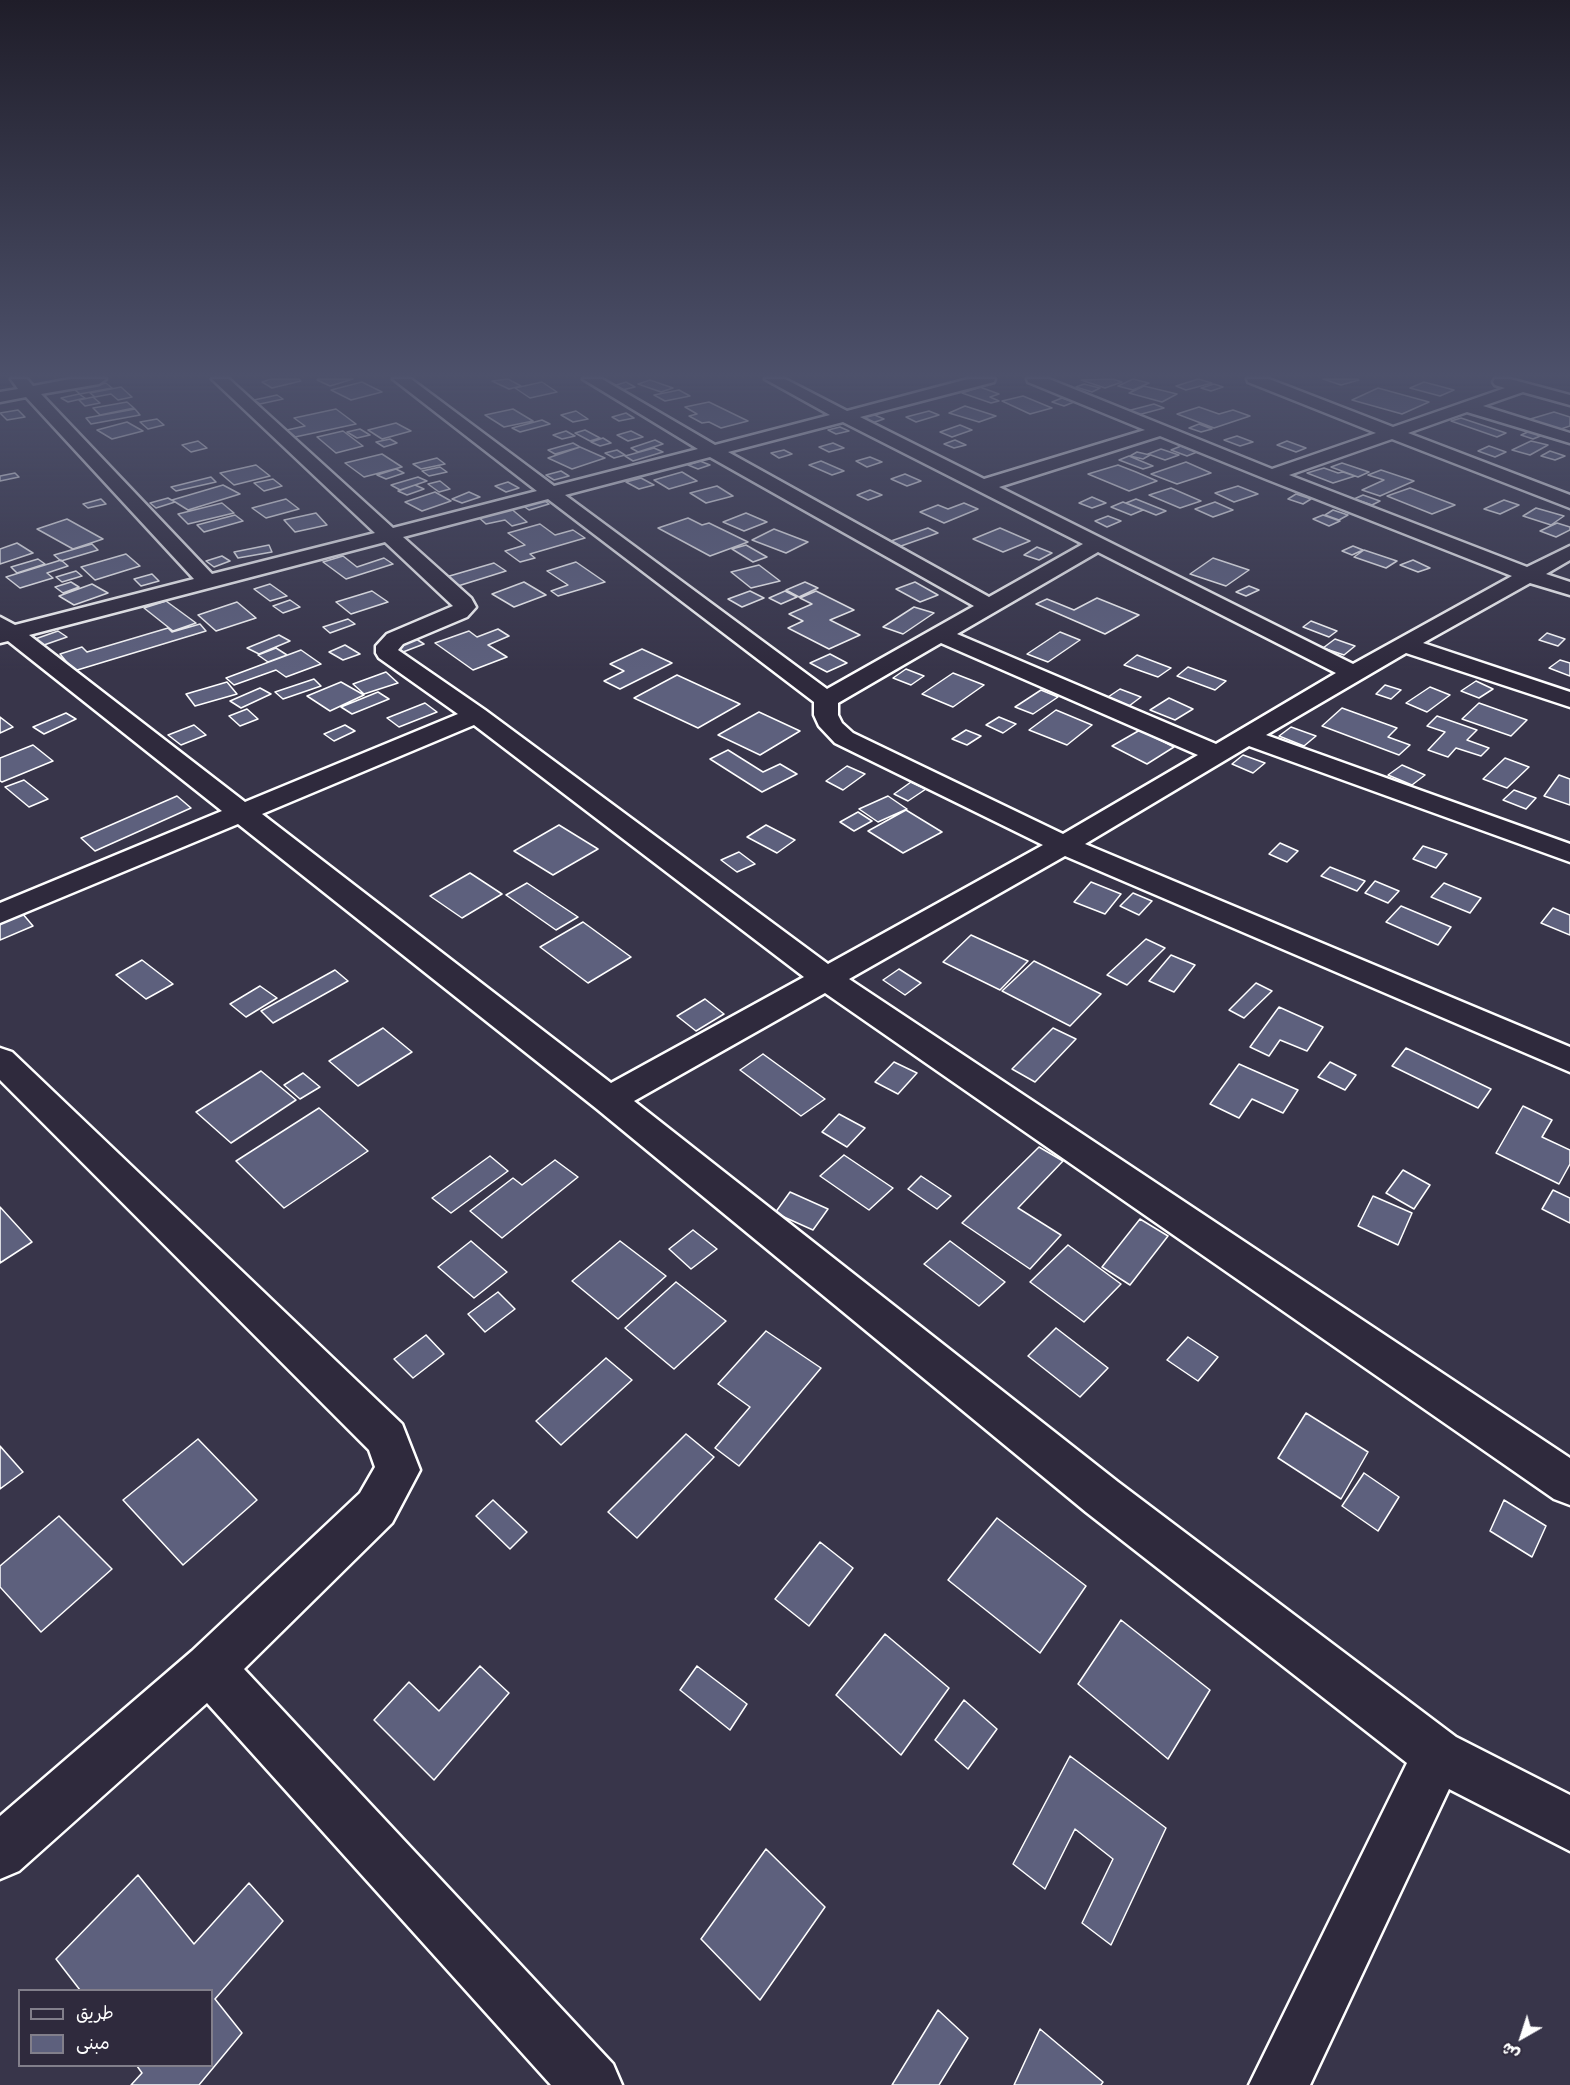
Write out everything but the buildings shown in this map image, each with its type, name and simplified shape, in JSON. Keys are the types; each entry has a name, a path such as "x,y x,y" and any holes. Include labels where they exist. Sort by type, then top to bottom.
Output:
{"street":[{"path":"109,476 208,582"},
{"path":"323,476 463,603 465,608 395,639 387,646 387,653 476,715 826,978 1570,1484"},
{"path":"530,476 826,700"},
{"path":"4,631 208,582 616,476"},
{"path":"758,476 989,606"},
{"path":"967,476 1353,673"},
{"path":"985,485 1013,476"},
{"path":"1275,476 1528,575 1570,589"},
{"path":"1503,476 1570,502"},
{"path":"826,700 1098,544"},
{"path":"609,1100 1064,845 1353,673 1570,552"},
{"path":"4,631 244,813 609,1100 1093,1490 1438,1755 1570,1824"},
{"path":"940,635 1218,754"},
{"path":"1405,645 1570,700"},
{"path":"826,700 826,715 831,726 844,738 1064,845 1570,1060"},
{"path":"0,914 476,715"},
{"path":"1248,737 1570,854"},
{"path":"0,1060 387,1438 398,1470 376,1508 209,1668 0,1852"},
{"path":"209,1668 592,2085"},
{"path":"1279,2085 1438,1755"}]}
